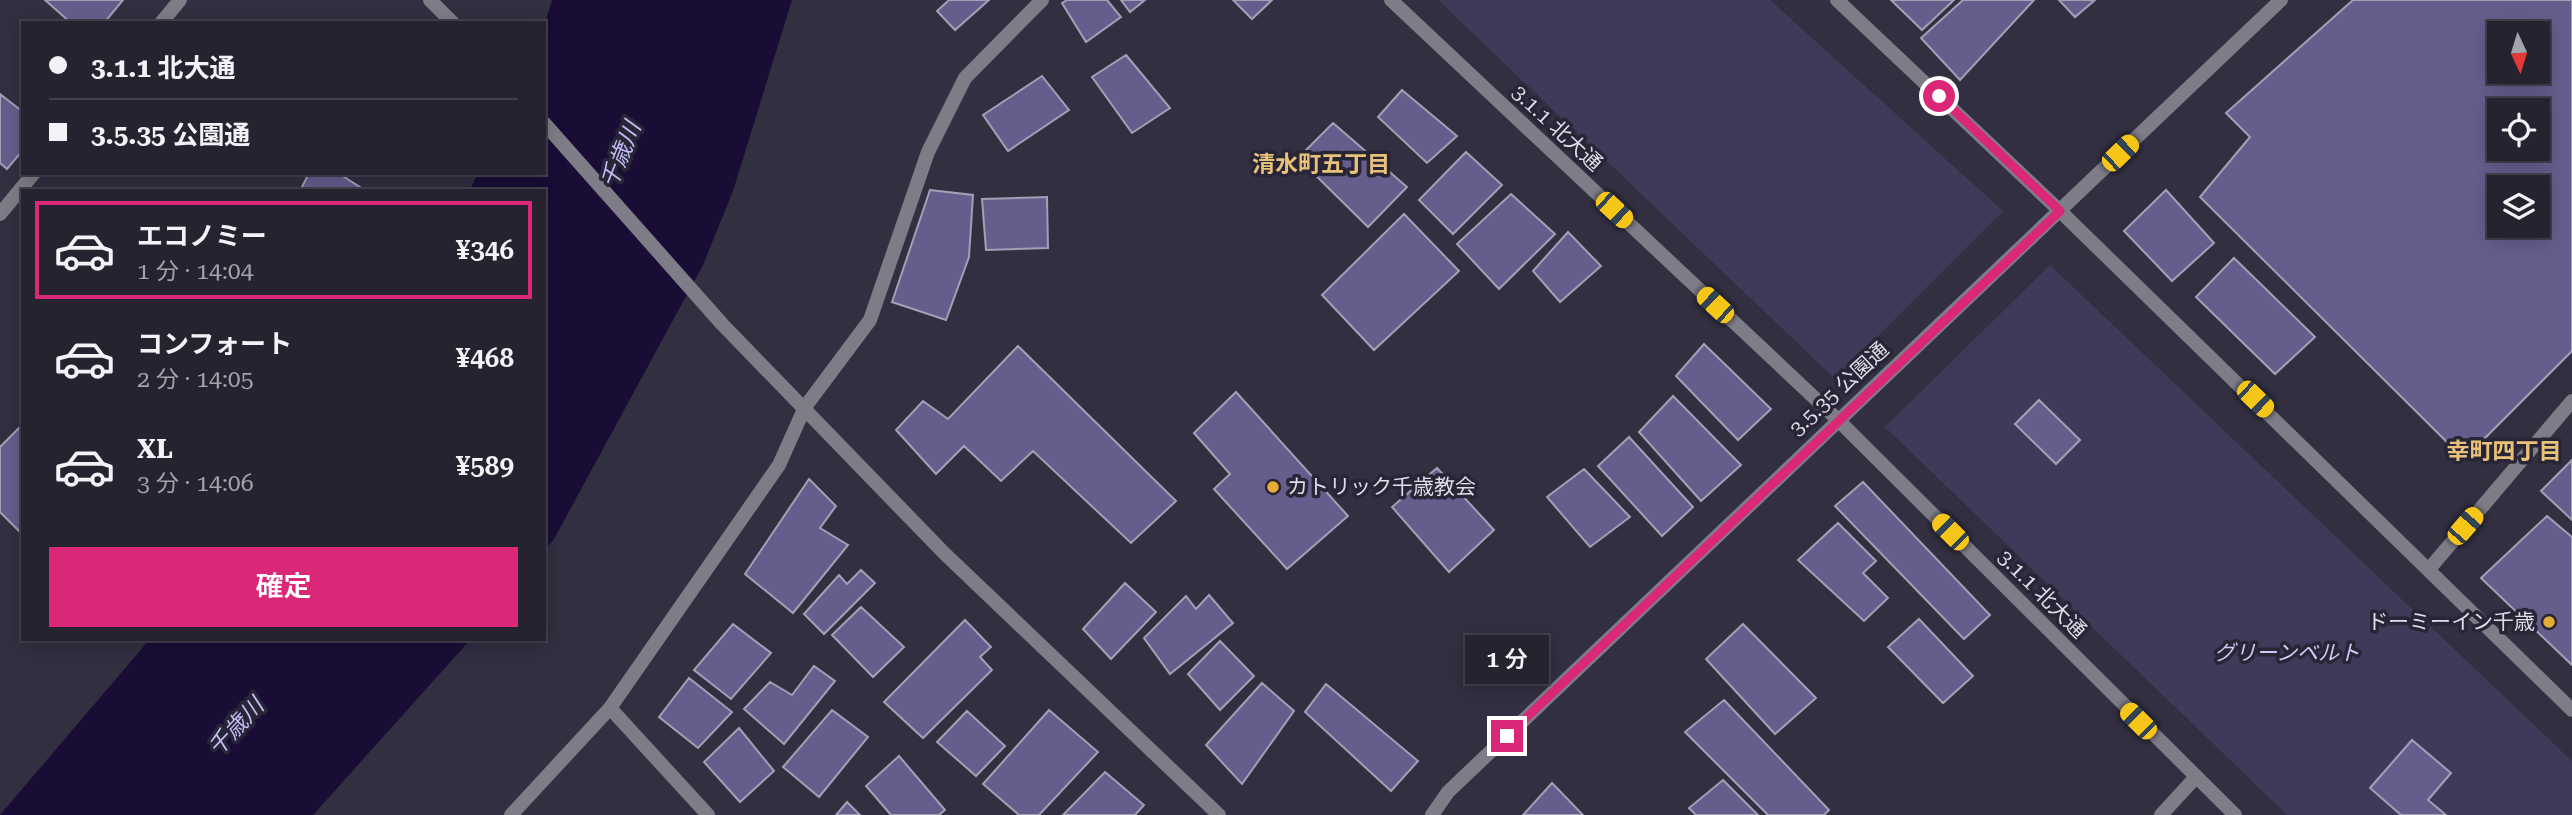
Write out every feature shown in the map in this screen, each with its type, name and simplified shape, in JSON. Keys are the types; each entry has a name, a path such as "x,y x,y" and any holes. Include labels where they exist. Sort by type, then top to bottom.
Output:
{"street":[{"path":"163,21 180,0"},
{"path":"430,0 451,21"},
{"path":"511,815 610,708 779,465 805,407 870,320 928,152 965,78 1042,0"},
{"name":"3.1.1 北大通","path":"1391,0 1837,419 2235,815"},
{"path":"1837,0 2430,568 2572,710"},
{"name":"3.5.35 公園通","path":"1432,815 1448,792 1837,419 2281,0"},
{"path":"546,125 722,324 944,553 1219,815"},
{"path":"2,207 32,175"},
{"path":"2430,568 2572,401"},
{"path":"610,708 708,815"},
{"path":"2161,815 2195,778"}],"green space":[{"path":"1438,0 1770,0 2003,211 1835,379"},
{"name":"グリーンベルト","path":"2050,265 2572,761 2572,815 2287,815 1885,427"}],"water":[{"name":"千歳川","path":"552,0 792,0 733,191 703,265 554,539 546,549 546,189 470,189 477,175 546,175 546,21"},
{"name":"千歳川","path":"148,641 469,641 313,815 0,815"}],"building":[{"path":"45,0 123,0 106,21 69,21"},
{"path":"949,0 989,0 955,30 937,11"},
{"path":"1067,0 1107,0 1121,17 1086,42 1062,3"},
{"path":"1121,0 1145,0 1130,12"},
{"path":"1233,0 1272,0 1252,19"},
{"path":"1891,0 1954,0 1922,30"},
{"path":"1963,0 2034,0 1960,80 1921,38"},
{"path":"2059,0 2095,0 2075,17"},
{"path":"2353,0 2572,0 2572,351 2464,459 2200,197 2250,137 2226,113"},
{"path":"1126,55 1170,108 1132,133 1092,77"},
{"path":"1042,76 1069,110 1008,151 983,115"},
{"path":"1402,90 1457,136 1427,163 1378,117"},
{"path":"0,94 21,110 21,152 7,169 0,163"},
{"path":"1333,123 1407,187 1368,227 1298,158"},
{"path":"1466,152 1502,185 1453,234 1419,200"},
{"path":"308,175 341,175 363,189 301,189"},
{"path":"930,190 973,195 969,257 946,320 892,302"},
{"path":"2166,190 2214,243 2172,281 2124,231"},
{"path":"1511,194 1555,234 1499,289 1457,244"},
{"path":"1047,197 1048,248 986,250 982,199"},
{"path":"1404,214 1459,271 1374,350 1322,295"},
{"path":"1568,232 1601,266 1560,302 1533,271"},
{"path":"2234,258 2315,337 2275,374 2196,297"},
{"path":"1704,344 1771,409 1738,440 1676,376"},
{"path":"1018,346 1176,501 1131,543 1033,451 1001,481 964,446 936,474 896,430 923,401 948,419"},
{"path":"1236,392 1348,516 1287,569 1214,489 1230,474 1194,433"},
{"path":"1673,396 1741,465 1701,501 1639,432"},
{"path":"2039,400 2080,440 2056,464 2015,424"},
{"path":"21,426 21,533 0,512 0,447"},
{"path":"1629,437 1693,507 1662,536 1598,466"},
{"path":"2572,460 2572,520 2541,491"},
{"path":"1437,468 1494,530 1449,572 1392,507"},
{"path":"1584,469 1630,517 1590,547 1547,497"},
{"path":"809,479 836,506 820,528 848,545 793,613 745,574"},
{"path":"1863,482 1990,615 1964,639 1835,506"},
{"name":"ドーミーイン千歳","path":"2547,516 2572,537 2572,665 2481,578"},
{"path":"1838,523 1876,561 1863,573 1888,598 1864,621 1798,560"},
{"path":"861,570 875,583 824,634 804,614 839,575 847,584"},
{"path":"1125,583 1156,612 1111,659 1083,629"},
{"path":"1209,595 1233,623 1170,674 1144,638 1186,596 1196,609"},
{"path":"861,607 904,647 873,677 832,635"},
{"path":"1919,619 1973,676 1943,703 1888,647"},
{"path":"965,620 991,647 980,657 992,670 923,738 884,702"},
{"path":"733,624 771,653 731,699 694,670"},
{"path":"1743,624 1816,698 1775,734 1706,659"},
{"path":"1220,641 1254,676 1220,710 1188,674"},
{"path":"814,666 835,681 784,744 744,709 770,682 792,695"},
{"path":"689,678 732,712 698,748 659,717"},
{"path":"1262,683 1294,711 1242,784 1206,745"},
{"path":"1326,684 1418,761 1391,791 1305,712"},
{"path":"1724,700 1829,810 1824,815 1768,815 1685,732"},
{"path":"832,710 868,737 819,797 783,767"},
{"path":"1049,710 1098,752 1039,815 1019,815 983,784"},
{"path":"967,711 1005,746 976,776 937,742"},
{"path":"739,728 774,771 740,802 704,762"},
{"path":"2412,740 2451,773 2428,800 2446,815 2401,815 2370,788"},
{"path":"899,756 945,810 939,815 891,815 866,786"},
{"path":"1105,772 1144,805 1135,815 1063,815"},
{"path":"1723,780 1758,815 1696,815 1689,808"},
{"path":"1552,783 1583,815 1523,815"},
{"path":"847,802 860,815 836,815"}],"place":[{"name":"カトリック千歳教会","path":"1273,487"},
{"name":"ドーミーイン千歳","path":"2549,622"}],"district":[{"name":"清水町五丁目","path":"1321,164"},
{"name":"幸町四丁目","path":"2504,451"}],"route":[{"path":"1507,736 1837,419 2060,211 1939,96"}]}
